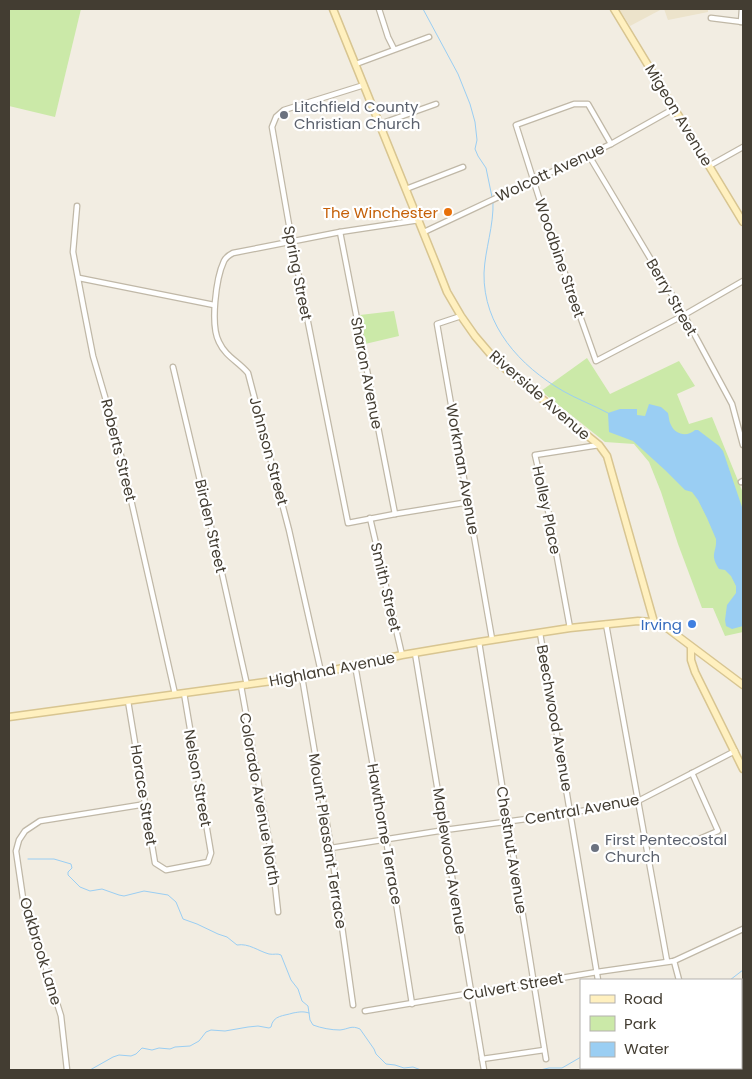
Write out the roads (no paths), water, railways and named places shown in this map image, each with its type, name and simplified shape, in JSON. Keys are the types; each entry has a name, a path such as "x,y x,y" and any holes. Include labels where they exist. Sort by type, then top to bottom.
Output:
{"street":[{"name":"Riverside Avenue","path":"333,9 447,292 475,336 498,363 599,445 607,456 654,622"},
{"path":"379,9 394,49"},
{"name":"Migeon Avenue","path":"614,9 743,222"},
{"path":"711,18 742,22 742,9"},
{"path":"356,64 429,37"},
{"name":"Spring Street","path":"364,85 284,110 276,117 272,128 292,242 348,523 370,518"},
{"path":"380,124 436,104"},
{"name":"Woodbine Street","path":"611,144 588,104 574,104 516,125 546,220 596,361 684,315"},
{"name":"Wolcott Avenue","path":"424,232 611,144 675,108"},
{"path":"709,166 743,147"},
{"name":"Berry Street","path":"588,154 684,315 732,404 743,445"},
{"path":"406,189 463,167"},
{"name":"Roberts Street","path":"77,206 73,252 94,356 118,438 175,694"},
{"path":"292,242 340,232 418,220"},
{"name":"Sharon Avenue","path":"340,232 395,514"},
{"name":"Johnson Street","path":"292,242 233,253 225,259 219,277 214,305 215,327 217,340 224,350 233,360 242,365 248,373 289,530 321,672"},
{"path":"79,278 214,305"},
{"path":"684,315 743,281"},
{"name":"Workman Avenue","path":"462,316 437,324 492,640"},
{"name":"Birden Street","path":"173,367 221,569 244,686"},
{"name":"Holley Place","path":"570,628 550,519 534,455 599,445"},
{"path":"370,518 469,502"},
{"name":"Smith Street","path":"370,518 402,655"},
{"name":"Highland Avenue","path":"9,717 302,677 402,655 570,628 638,621 654,622"},
{"path":"654,622 667,628 743,685"},
{"path":"606,624 667,961"},
{"name":"Beechwood Avenue","path":"540,633 598,979"},
{"name":"Chestnut Avenue","path":"479,642 546,1059"},
{"path":"691,647 691,660 696,672 743,769"},
{"name":"Maplewood Avenue","path":"415,653 484,1070"},
{"name":"Hawthorne Terrace","path":"355,665 386,839 412,1004"},
{"name":"Mount Pleasant Terrace","path":"302,677 331,848 353,1005"},
{"name":"Colorado Avenue North","path":"244,686 272,857 278,912"},
{"name":"Nelson Street","path":"184,693 211,853 208,862"},
{"name":"Horace Street","path":"128,701 155,863 166,870 208,862"},
{"name":"Central Avenue","path":"331,848 570,813 638,801 734,751"},
{"path":"690,843 718,831 692,773"},
{"name":"Oakbrook Lane","path":"67,1070 61,1016 24,905 16,851 19,840 24,831 40,821 146,804"},
{"name":"Culvert Street","path":"366,1011 674,961 743,929"},
{"path":"674,961 679,979"},
{"path":"482,1059 544,1050"}],"water":[{"path":"649,404 661,407 668,413 670,424 675,431 689,434 698,430 723,451 743,510 743,626 732,629 726,626 727,605 736,593 736,586 731,576 725,570 719,569 714,560 716,539 698,500 692,492 685,490 633,441 609,432 608,413 620,409 637,409 637,415 645,416"}],"waterway":[{"path":"423,9 458,74 470,104 475,122 477,140 475,149 486,168 492,197"},
{"path":"493,201 484,273 485,292 497,327 519,357 547,381 608,413"},
{"path":"28,859 54,859 71,864 72,868 68,875 80,887 90,891 102,889 124,896 144,891 168,895 176,902 183,919 227,937 237,945 246,945 269,954 281,955 302,1001 308,1006 310,1020 313,1025 333,1030 352,1027 360,1029 376,1054 386,1064 404,1068 413,1067 421,1070"},
{"path":"731,979 743,970"},
{"path":"90,1070 113,1057 136,1054 142,1048 152,1050 190,1046 211,1030 225,1031 258,1026 269,1028 276,1018 299,1012 309,1013"},
{"path":"540,1070 562,1068 580,1058"}],"place":[{"name":"Litchfield County Christian Church","path":"284,115"},
{"name":"The Winchester","path":"448,212"},
{"name":"Irving","path":"692,624"},
{"name":"First Pentecostal Church","path":"595,848"}]}
